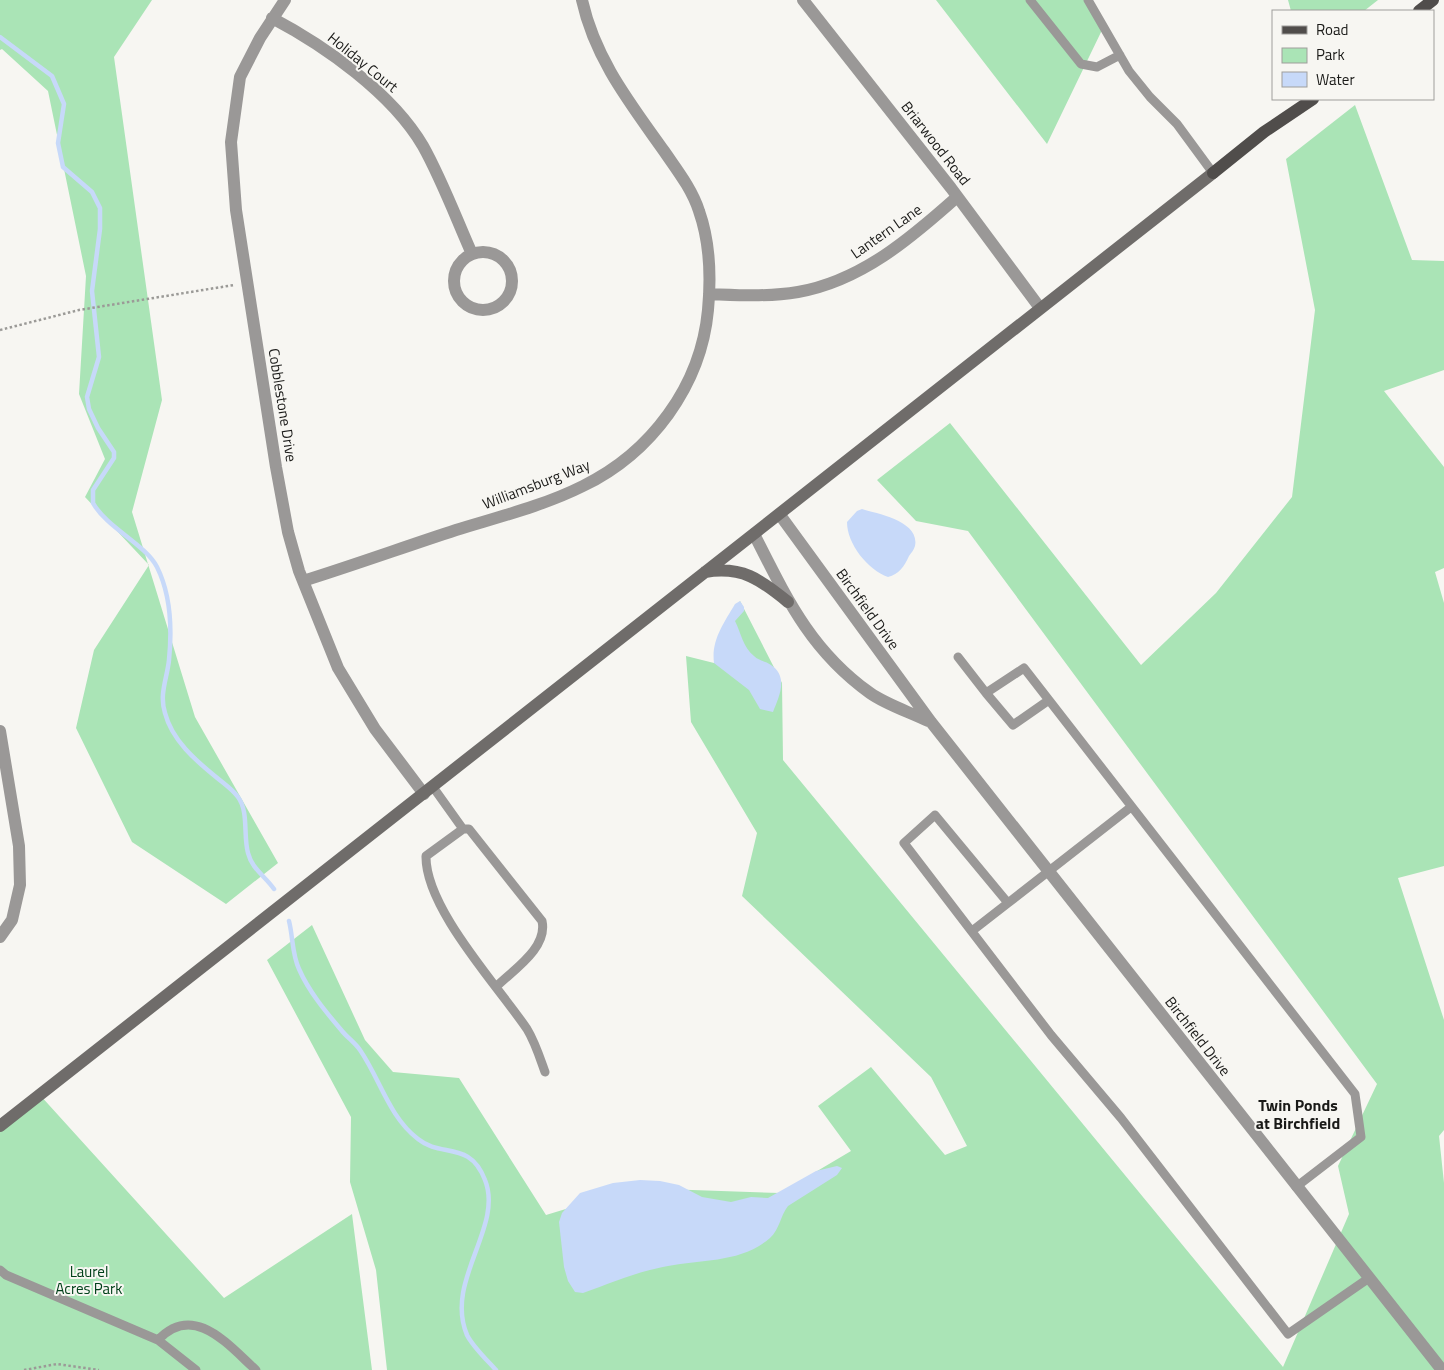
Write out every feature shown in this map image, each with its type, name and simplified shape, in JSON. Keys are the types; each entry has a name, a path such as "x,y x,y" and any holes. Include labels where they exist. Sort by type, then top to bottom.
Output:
{"main road":[{"path":"1420,10 1433,0"},
{"path":"0,1126 428,791 702,572 780,515 1264,132 1312,100"},
{"path":"702,572 720,570 742,572 765,583 788,602"}],"street":[{"name":"Cobblestone Drive","path":"285,0 272,18 240,77 232,120 231,142 233,187 288,532 303,581 328,645 353,695 428,791"},
{"name":"Williamsburg Way","path":"303,581 538,504 581,487 619,464 652,434 678,400 702,343 709,294 709,270 704,232 692,194 611,76 594,42 582,0"},
{"name":"Briarwood Road","path":"803,0 957,196 1040,308"},
{"name":"Holiday Court","path":"272,18 302,34 368,84 397,112 422,144 472,254"},
{"name":"Lantern Lane","path":"709,294 782,294 799,292 833,282 868,267 898,246 957,196"},
{"path":"492,253 507,264 512,283 505,300 497,306 479,309 470,306 457,293 455,274 458,266 472,254 492,253"},
{"name":"Birchfield Drive","path":"780,515 931,722 1048,873 1442,1370"},
{"name":"Birchfield Drive","path":"754,534 795,615 831,660 871,694 931,722"},
{"path":"0,731 18,846 20,885 12,920 0,937"}],"lane":[{"path":"1030,0 1081,64 1097,67 1120,55"},
{"path":"1088,0 1129,71 1150,97 1177,124 1213,173"},
{"path":"958,657 1012,725 1049,700"},
{"path":"986,693 1024,668 1355,1094 1361,1137 1296,1187"},
{"path":"428,791 463,829"},
{"path":"972,932 1131,807"},
{"path":"1008,903 935,815 904,843 1051,1035 1121,1118 1288,1334 1369,1278"},
{"path":"496,987 539,945 544,929 542,921 469,829 463,829 426,856 426,864 436,894 445,914 496,987 528,1031 545,1072"},
{"path":"0,1270 6,1275 158,1340 196,1370"},
{"path":"158,1340 173,1329 192,1324 214,1332 256,1370"}],"path":[{"path":"0,330 79,310 248,284"},
{"path":"24,1370 57,1364 99,1370"}],"green space":[{"path":"0,0 152,0 114,57 162,400 132,512 148,564 85,497 105,459 79,394 86,276 48,91 2,49 0,50"},
{"path":"936,0 1084,0 1103,28 1047,144"},
{"path":"1288,0 1378,0 1365,10 1291,10"},
{"path":"1355,105 1412,260 1444,261 1444,370 1384,391 1444,467 1444,568 1435,572 1444,603 1444,866 1398,878 1444,1020 1444,1130 1439,1136 1444,1183 1444,1370 387,1370 376,1270 350,1182 351,1117 267,960 312,925 365,1040 393,1072 459,1078 546,1215 635,1188 780,1193 851,1151 818,1106 871,1067 945,1155 967,1146 931,1077 742,896 757,833 691,722 686,656 714,663 740,601 782,683 783,760 1283,1367 1349,1214 1338,1166 1377,1084 968,531 916,521 877,480 950,423 1141,665 1216,593 1292,497 1315,310 1286,159"},
{"path":"149,566 195,717 278,863 226,904 132,842 76,728 94,650"},
{"name":"Laurel Acres Park","path":"39,1094 224,1298 352,1214 372,1370 0,1370 0,1125"}],"water":[{"path":"862,509 896,520 911,530 915,537 915,546 905,564 901,570 892,576 888,577 873,569 860,555 851,539 847,522 857,511"},
{"path":"740,601 744,611 735,621 745,644 754,656 771,665 780,675 781,687 773,712 760,709 749,690 714,663 716,639 735,604"},
{"path":"837,1166 842,1168 837,1175 788,1206 778,1227 770,1238 747,1252 721,1259 657,1268 583,1293 575,1292 568,1281 564,1267 559,1222 562,1213 580,1193 613,1183 640,1180 660,1181 679,1185 702,1197 731,1202 751,1197 768,1198 816,1171"}],"waterway":[{"path":"0,37 52,76 64,104 58,143 63,167 92,192 100,208 100,229 92,291 99,357 87,397 89,409 98,428 114,452 114,458 93,490 93,503 99,512 144,551 157,567 168,601 170,625 169,660 163,699 168,723 185,749 238,797 244,810 250,859 274,889"},
{"path":"289,921 295,957 303,977 324,1009 360,1050 400,1120 408,1130 427,1145 463,1154 471,1159 479,1168 485,1180 489,1198 487,1216 468,1275 463,1295 462,1315 470,1340 496,1370"}],"district":[{"name":"Twin Ponds at Birchfield","path":"1298,1114"}]}
